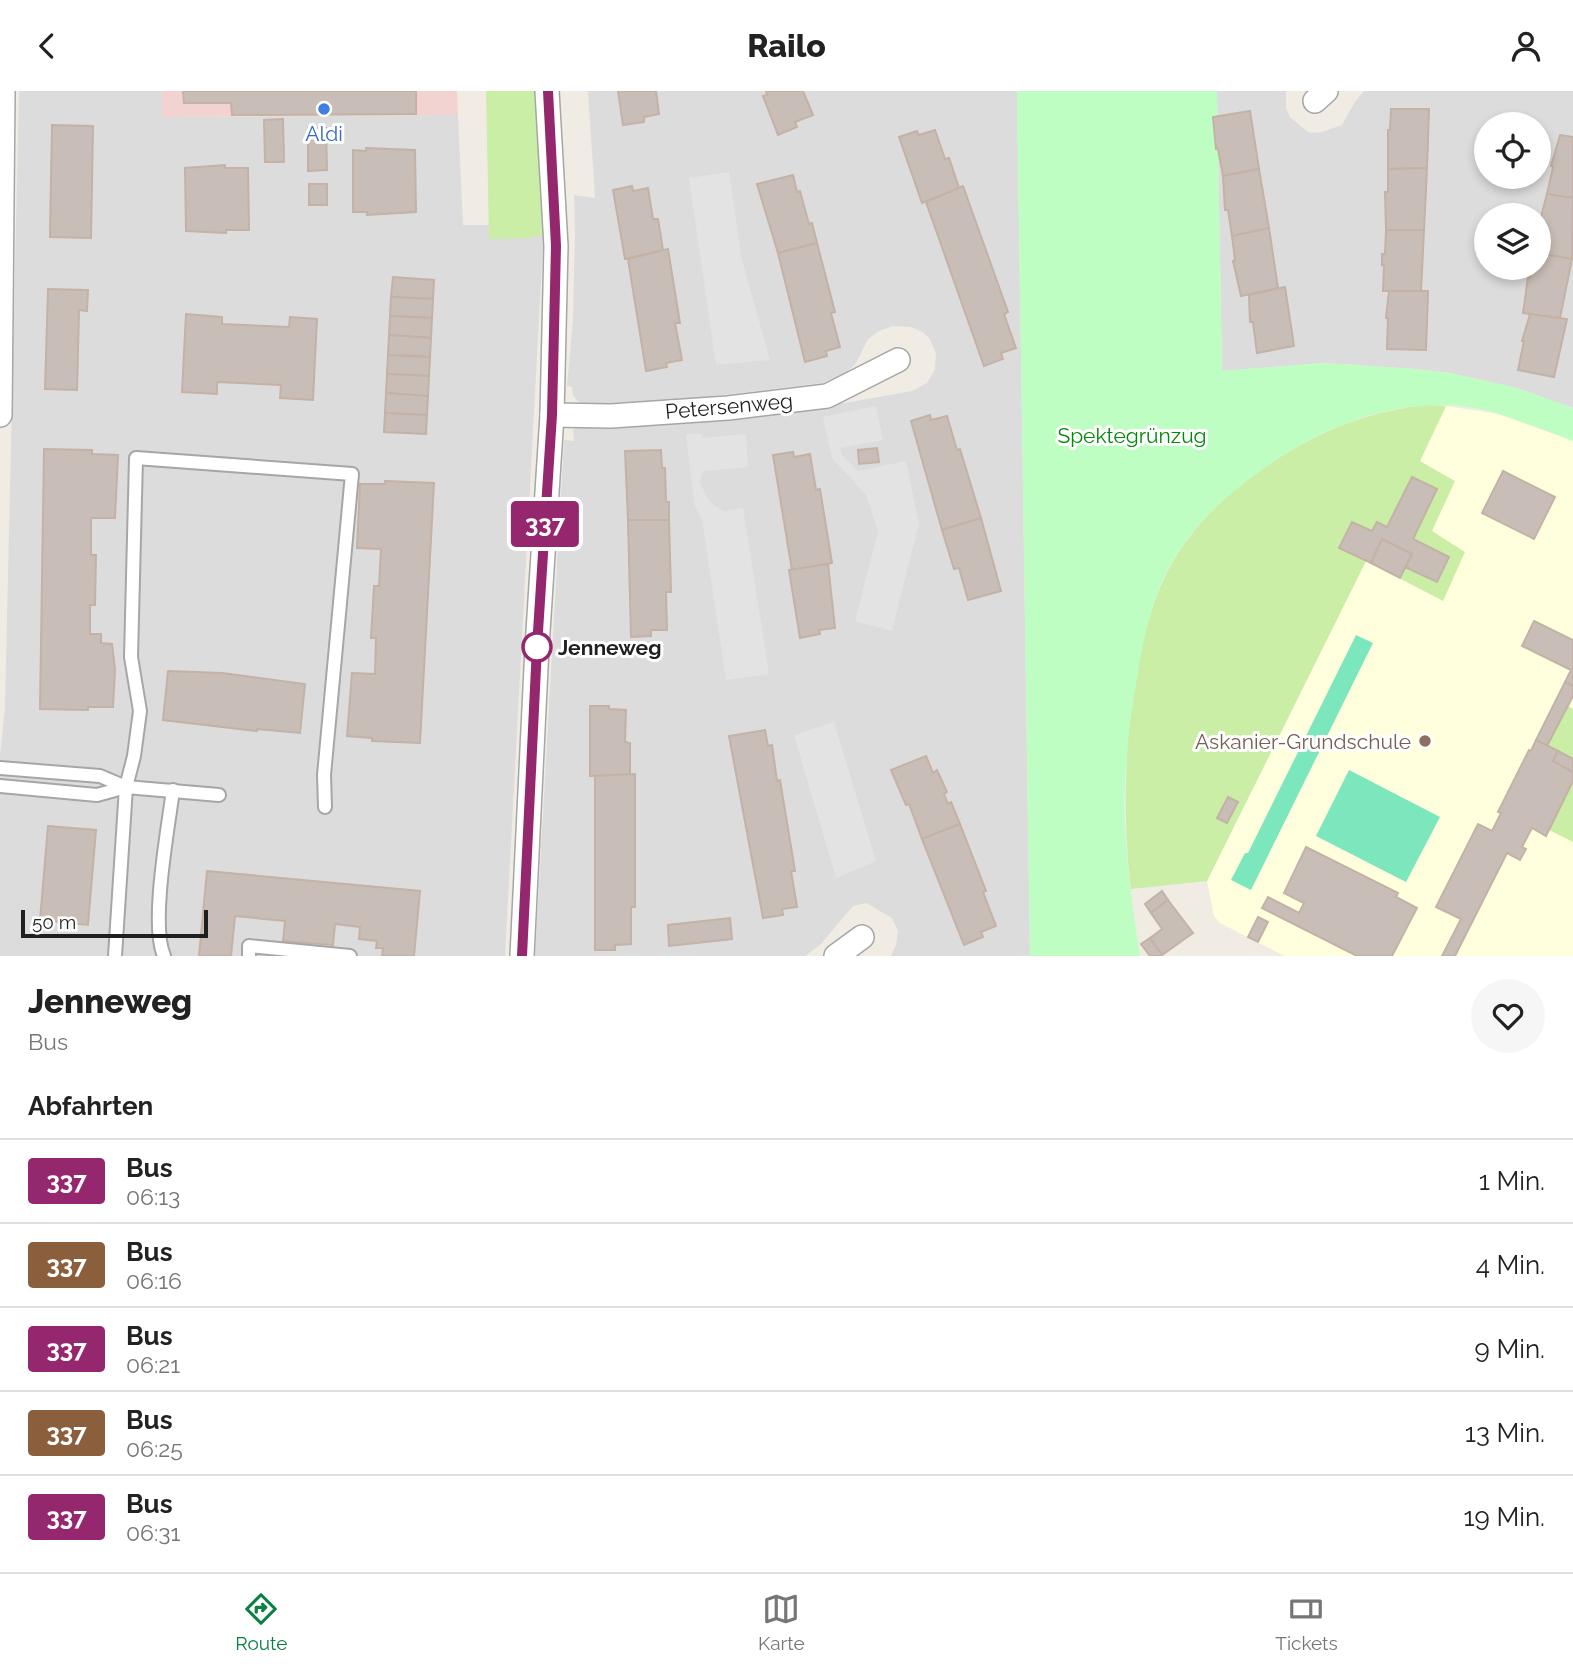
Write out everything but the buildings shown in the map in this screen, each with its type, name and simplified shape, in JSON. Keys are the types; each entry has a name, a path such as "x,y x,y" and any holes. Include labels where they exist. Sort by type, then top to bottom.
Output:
{"street":[{"path":"0,413 3,91"},
{"path":"522,956 536,659 552,415 556,246 547,91"},
{"name":"Petersenweg","path":"552,415 611,416 716,409 827,396 898,360"},
{"path":"836,956 862,937"}],"lane":[{"path":"115,956 126,787 134,756 140,712 131,657 136,458 352,474 324,775 325,807"},
{"path":"0,768 100,776 126,787"},
{"path":"0,786 97,795 126,787 219,795"},
{"path":"164,956 159,945 159,902 173,790"},
{"path":"248,956 249,946 350,956"}],"shaded area":[{"path":"19,91 162,91 163,117 458,115 463,225 544,225 505,956 0,956 0,756 5,707"},
{"name":"Aldi","path":"162,91 457,91 458,115 162,117"},
{"path":"588,91 1017,91 1030,956 891,956 898,931 892,918 866,903 853,906 821,944 805,956 535,956 564,440 574,441 573,430 577,426 740,417 912,391 927,383 935,369 936,353 923,332 911,327 893,326 868,339 856,363 847,372 822,383 689,399 585,404 578,401 573,396 572,387 567,386 573,319 574,195 595,198"},
{"path":"1217,91 1286,91 1286,108 1290,117 1308,132 1319,133 1342,125 1364,91 1573,91 1573,408 1517,388 1450,373 1325,363 1222,371"},
{"path":"729,172 741,256 770,360 716,365 689,178"},
{"path":"876,406 883,440 840,448 842,455 858,471 906,461 919,524 892,631 855,621 878,531 866,495 832,458 823,417"},
{"name":"Askanier-Grundschule","path":"1446,406 1498,414 1573,441 1573,956 1285,956 1220,923 1214,916 1207,881 1366,561 1443,600 1420,461"},
{"path":"701,433 702,438 746,434 748,467 704,471 700,483 715,506 724,511 743,508 769,674 726,680 702,519 695,507 686,435"},
{"path":"834,722 876,861 836,878 794,735"}],"green space":[{"path":"486,91 535,91 544,234 530,238 489,239"},
{"name":"Spektegrünzug","path":"1017,91 1217,91 1222,371 1325,363 1415,369 1450,373 1517,388 1573,408 1573,441 1499,414 1472,408 1417,406 1362,418 1310,439 1271,463 1227,497 1189,537 1163,580 1147,625 1129,729 1125,825 1140,956 1030,956"},
{"path":"1430,405 1446,406 1420,461 1455,481 1432,531 1465,552 1443,601 1366,561 1207,881 1131,889 1126,808 1130,716 1147,627 1160,587 1178,553 1199,525 1236,489 1295,448 1350,422 1390,411"},
{"path":"1356,635 1373,643 1251,890 1231,880 1245,853 1248,853"},
{"path":"1568,706 1573,709 1573,759 1547,746"},
{"path":"1349,770 1440,817 1406,882 1316,836"},
{"path":"1573,781 1573,842 1549,830"}],"bus line":[{"name":"337","path":"522,956 537,647 552,415 556,246 548,91"}],"place":[{"name":"Aldi","path":"324,109"},
{"name":"Jenneweg","path":"537,647"},
{"name":"Askanier-Grundschule","path":"1425,741"}]}
